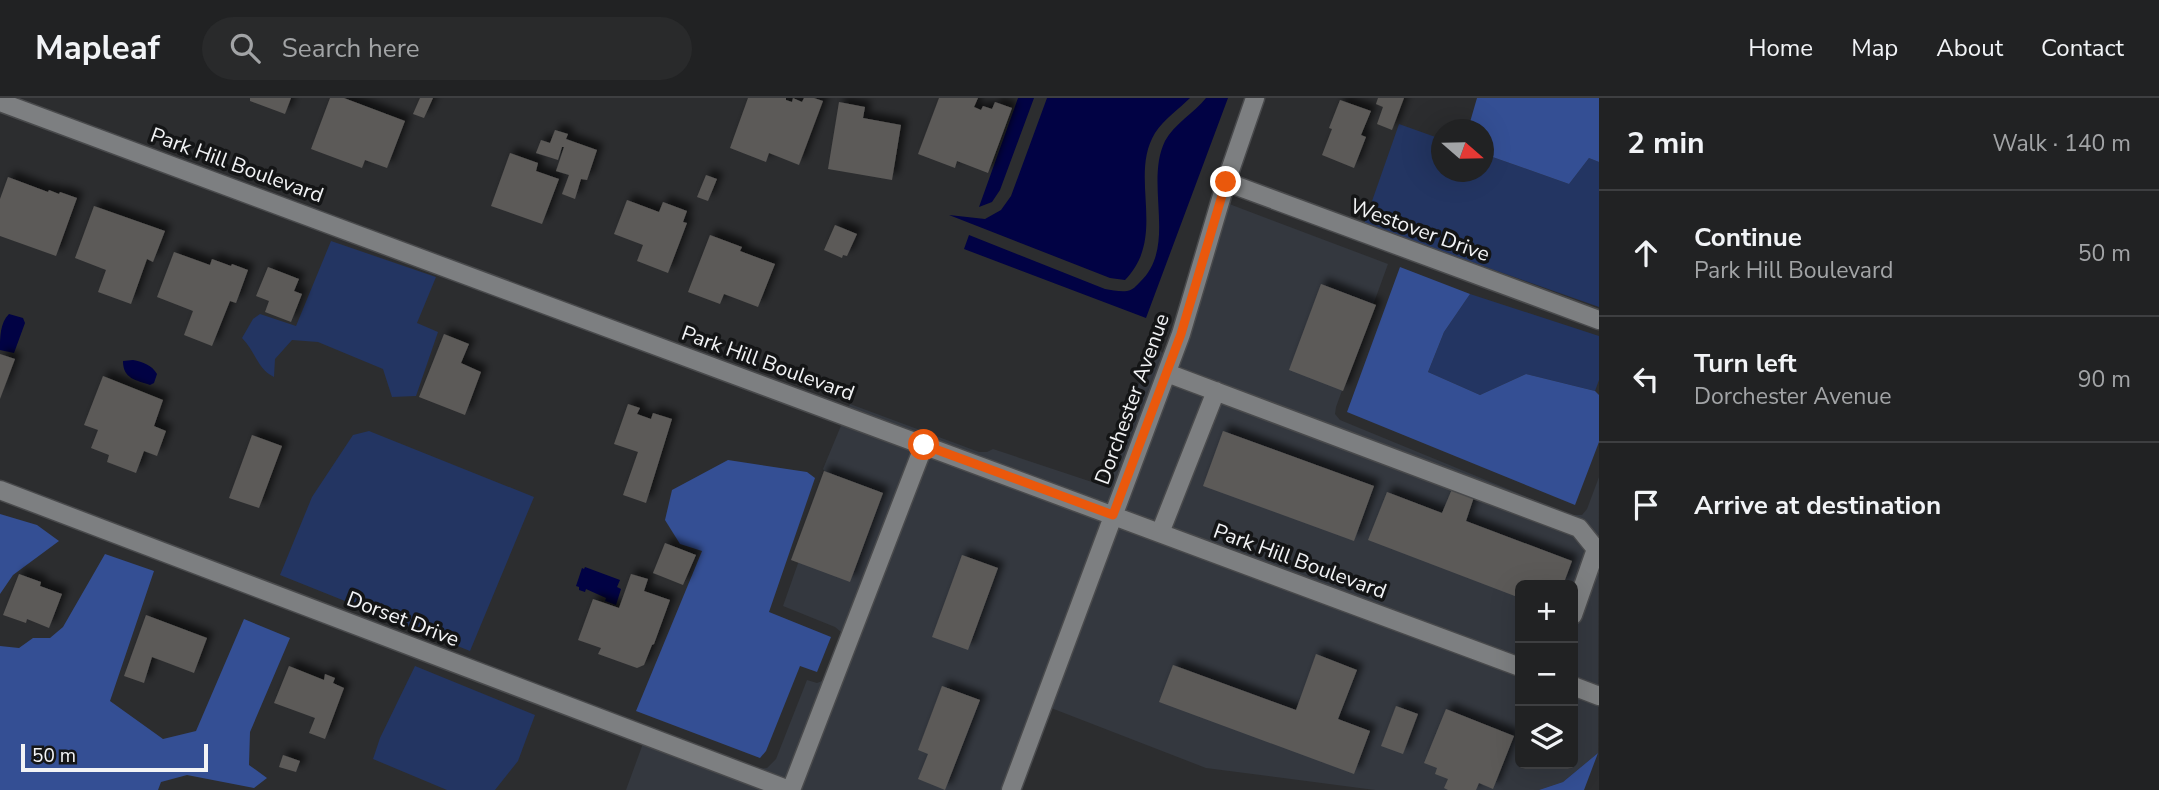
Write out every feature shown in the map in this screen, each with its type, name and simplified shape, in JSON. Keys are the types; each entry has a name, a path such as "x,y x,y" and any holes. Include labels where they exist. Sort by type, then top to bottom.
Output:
{"street":[{"name":"Dorchester Avenue","path":"1011,790 1181,334 1226,182 1255,98"},
{"name":"Park Hill Boulevard","path":"0,102 1515,665"},
{"name":"Westover Drive","path":"1226,182 1599,320"},
{"path":"1167,373 1579,528 1597,549 1578,601"},
{"path":"1160,533 1216,391"},
{"path":"790,790 924,445"},
{"name":"Dorset Drive","path":"0,490 790,790"},
{"path":"1578,689 1599,696"}],"shaded area":[{"path":"1018,98 1034,98 1000,190 992,202 979,207"},
{"path":"1047,98 1190,98 1159,128 1148,150 1145,168 1144,245 1138,263 1125,280 1110,278 949,215 985,219 1001,210 1011,196"},
{"path":"1206,98 1228,98 1146,318 964,249 969,235 1105,289 1133,289 1151,267 1157,251 1159,158 1165,141"},
{"path":"1477,98 1599,98 1599,162 1589,158 1569,184 1494,158 1494,119 1471,119"},
{"path":"1399,124 1431,135 1431,182 1494,182 1494,158 1569,184 1589,158 1599,162 1599,307 1364,224"},
{"path":"1224,202 1388,264 1336,407 1335,414 1340,420 1571,515 1582,515 1587,509 1599,477 1598,753 1563,782 1539,790 1375,790 1206,768 1046,706 1018,790 626,790 649,727 756,769 767,768 776,759 807,680 817,683 827,679 843,639 841,632 835,627 783,606 827,481 823,469 850,404 979,452 993,449 1101,485 1152,349 1167,354"},
{"path":"331,241 436,277 417,323 438,332 416,396 392,397 383,369 318,342 292,340 275,359 274,377 264,370 242,338 253,319 260,314 296,326"},
{"path":"1400,267 1470,294 1444,332 1428,372 1480,395 1526,374 1595,391 1599,395 1599,442 1575,505 1347,412"},
{"path":"1470,294 1599,336 1599,380 1595,391 1526,374 1480,395 1428,372 1444,332"},
{"path":"9,314 23,318 25,323 14,353 0,350 2,326"},
{"path":"133,360 147,364 155,371 157,374 154,383 150,385 135,380 125,372 123,361"},
{"path":"369,431 534,497 470,651 280,575 312,497 353,435"},
{"path":"728,460 807,472 815,478 769,612 831,637 817,672 800,666 766,751 760,758 636,711 702,551 680,544 665,520 672,490"},
{"path":"0,514 37,525 59,541 13,575 0,594"},
{"path":"105,554 154,571 110,701 163,739 196,731 244,619 290,638 250,732 249,765 267,778 254,788 187,775 161,782 158,790 0,790 0,646 19,648 33,638 50,638 63,627"},
{"path":"582,568 620,580 617,587 621,589 616,605 586,589 585,592 579,590 576,586"},
{"path":"415,666 535,715 518,761 495,790 447,790 373,759 380,738"},
{"path":"1598,753 1584,790 1539,790 1563,782"}],"building":[{"path":"250,98 291,98 285,114 250,101"},
{"path":"330,98 344,98 405,121 387,168 365,160 362,168 311,149"},
{"path":"420,98 433,98 424,118 413,114"},
{"path":"748,98 786,98 792,102 793,98 802,102 804,98 814,98 823,101 799,165 769,153 766,162 730,148"},
{"path":"939,98 978,98 974,107 981,110 983,106 992,109 995,102 1012,108 988,173 957,161 955,168 918,154"},
{"path":"1378,98 1404,98 1392,130 1377,124 1383,107 1376,104"},
{"path":"1340,100 1371,111 1361,135 1366,137 1354,168 1322,155"},
{"path":"839,102 865,107 863,118 901,125 892,180 828,169"},
{"path":"555,130 568,134 566,139 597,150 587,180 581,179 575,199 562,194 569,175 556,171 564,147 558,160 536,153 541,140 550,143"},
{"path":"510,153 538,163 536,171 559,179 542,224 491,206"},
{"path":"706,175 717,179 708,201 697,197"},
{"path":"8,177 48,192 60,192 77,198 56,256 0,236 0,199"},
{"path":"627,200 659,212 663,202 687,211 683,222 687,223 668,273 637,261 643,245 614,234"},
{"path":"94,206 165,231 153,262 147,259 131,304 98,292 106,270 75,258"},
{"path":"835,225 857,234 847,256 843,255 842,258 824,250"},
{"path":"710,235 742,247 740,251 775,264 758,307 724,294 720,304 688,292"},
{"path":"174,252 210,265 212,259 248,270 236,303 230,301 212,346 184,335 193,311 157,297"},
{"path":"268,267 299,279 294,291 302,294 291,322 265,312 269,301 256,296"},
{"path":"1321,284 1376,305 1343,391 1289,370"},
{"path":"444,334 469,344 461,363 481,372 465,415 419,397"},
{"path":"0,354 15,359 0,399"},
{"path":"103,376 163,400 154,426 166,431 157,456 144,451 136,473 107,462 109,455 91,448 98,430 84,425"},
{"path":"628,404 640,408 637,414 651,419 653,413 672,419 646,503 623,495 638,452 614,444"},
{"path":"1223,431 1374,486 1354,541 1203,486"},
{"path":"252,435 282,446 259,508 229,498"},
{"path":"824,471 883,493 850,582 791,560"},
{"path":"1452,489 1474,497 1466,521 1572,561 1565,580 1515,580 1515,596 1368,540 1387,492 1442,513"},
{"path":"665,543 696,555 683,585 653,573"},
{"path":"962,555 998,568 968,650 932,637"},
{"path":"19,574 62,594 49,628 27,619 26,623 3,615"},
{"path":"631,574 648,579 644,591 670,600 644,665 637,668 598,654 601,648 578,640 593,599 619,608"},
{"path":"146,615 207,638 194,673 152,657 144,683 124,676"},
{"path":"1316,654 1357,670 1338,719 1370,731 1354,774 1159,702 1173,665 1296,710"},
{"path":"289,666 324,680 325,674 335,678 333,683 344,688 325,739 309,733 315,718 274,703"},
{"path":"942,686 980,700 945,790 918,779 928,754 918,750"},
{"path":"1396,706 1418,714 1403,754 1381,746"},
{"path":"1446,709 1514,736 1493,789 1479,783 1476,790 1448,790 1444,788 1448,779 1435,774 1437,768 1424,763"},
{"path":"283,755 300,761 296,772 279,767"}],"route":[{"path":"924,445 1113,515 1181,334 1226,182"}]}
